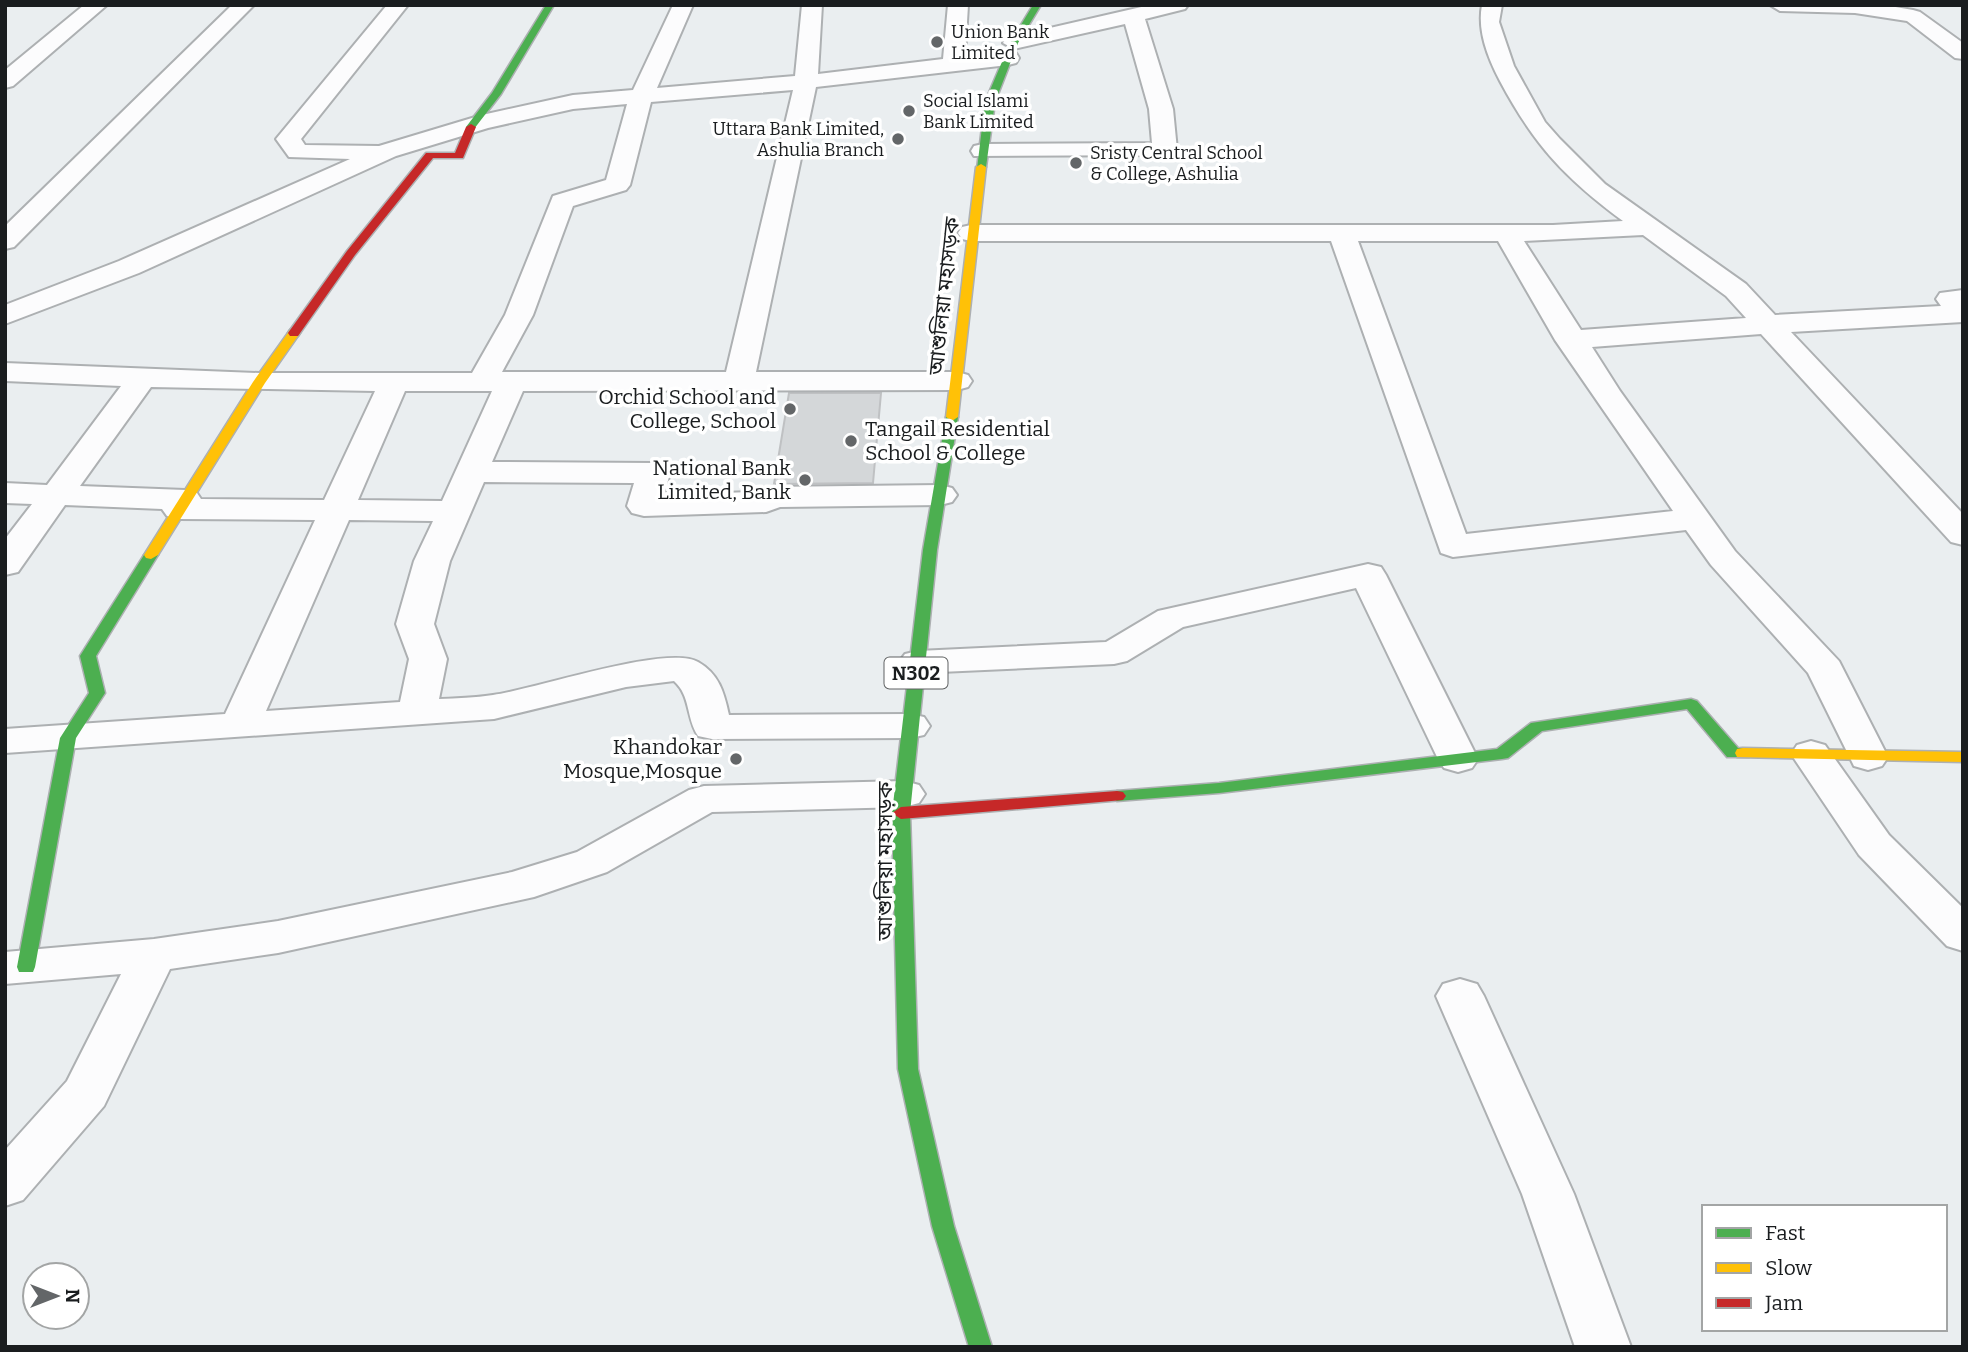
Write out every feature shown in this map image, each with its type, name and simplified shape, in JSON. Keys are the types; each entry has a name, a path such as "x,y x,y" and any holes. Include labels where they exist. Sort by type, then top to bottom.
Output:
{"main road":[{"path":"16,967 68,738 97,693 89,656 259,382 351,253 430,155 459,156 471,126 496,94 550,5"},
{"name":"আশুলিয়া মহাসড়ক","path":"981,1347 943,1226 908,1069 903,803 918,662 957,381 971,233 990,102 1011,51 1037,5"},
{"path":"903,803 1219,788 1458,760 1502,754 1537,727 1691,704 1733,753 1963,757"}],"street":[{"path":"5,81 97,5"},
{"path":"5,241 244,5"},
{"path":"387,151 298,152 288,139 398,5"},
{"path":"417,712 428,659 415,624 432,561 470,472 519,315 562,201 617,185 641,96 683,5"},
{"path":"739,381 806,82 812,5"},
{"path":"954,64 958,5"},
{"path":"5,315 129,267 387,151 471,126 573,102 806,82 954,64 1178,5"},
{"path":"1492,5 1489,22 1494,44 1535,125 1596,189 1736,290 1963,535"},
{"path":"1780,5 1868,9 1913,16 1963,53"},
{"path":"983,151 1165,150 1161,109 1133,15"},
{"path":"971,233 1506,233 1646,227"},
{"path":"1342,233 1453,546 1695,519"},
{"path":"1506,233 1570,340 1723,558 1825,669 1868,757"},
{"path":"1570,340 1963,313 1950,299 1963,299"},
{"path":"5,372 259,382 957,381"},
{"path":"5,564 144,377"},
{"path":"240,725 394,382"},
{"path":"470,472 653,473 644,506 766,502 765,497 940,495"},
{"path":"5,493 182,505 453,511"},
{"path":"918,662 1114,653 1171,619 1368,575 1458,760"},
{"path":"5,741 494,708 626,675 683,669 704,686 712,727 910,726"},
{"path":"1811,754 1874,845 1963,935"},
{"path":"16,967 154,955 278,936 518,886 592,862 704,799 903,803"},
{"path":"5,1185 86,1093 154,955"},
{"path":"1460,996 1548,1194 1603,1347"}],"building":[{"path":"789,393 881,393 873,483 774,484"}],"traffic: fast":[{"path":"471,127 496,94 550,5"},
{"path":"981,167 990,102 1014,43 1037,5"},
{"path":"952,417 930,550 901,813 908,1069 943,1226 981,1347"},
{"path":"26,967 68,738 97,693 88,656 151,555"},
{"path":"1117,796 1219,788 1502,754 1537,727 1691,704 1733,753 1743,753"}],"traffic: slow":[{"path":"952,417 981,167"},
{"path":"151,555 259,382 294,333"},
{"path":"1743,753 1963,757"}],"traffic: jam":[{"path":"294,333 351,253 430,155 459,156 471,127"},
{"path":"901,813 1117,796"}],"place":[{"name":"Union Bank Limited","path":"937,42"},
{"name":"Social Islami Bank Limited","path":"909,111"},
{"name":"Uttara Bank Limited, Ashulia Branch","path":"898,139"},
{"name":"Sristy Central School & College, Ashulia","path":"1076,163"},
{"name":"Orchid School and College, School","path":"790,409"},
{"name":"Tangail Residential School & College","path":"851,441"},
{"name":"National Bank Limited, Bank","path":"805,480"},
{"name":"Khandokar Mosque,Mosque","path":"736,759"}]}
